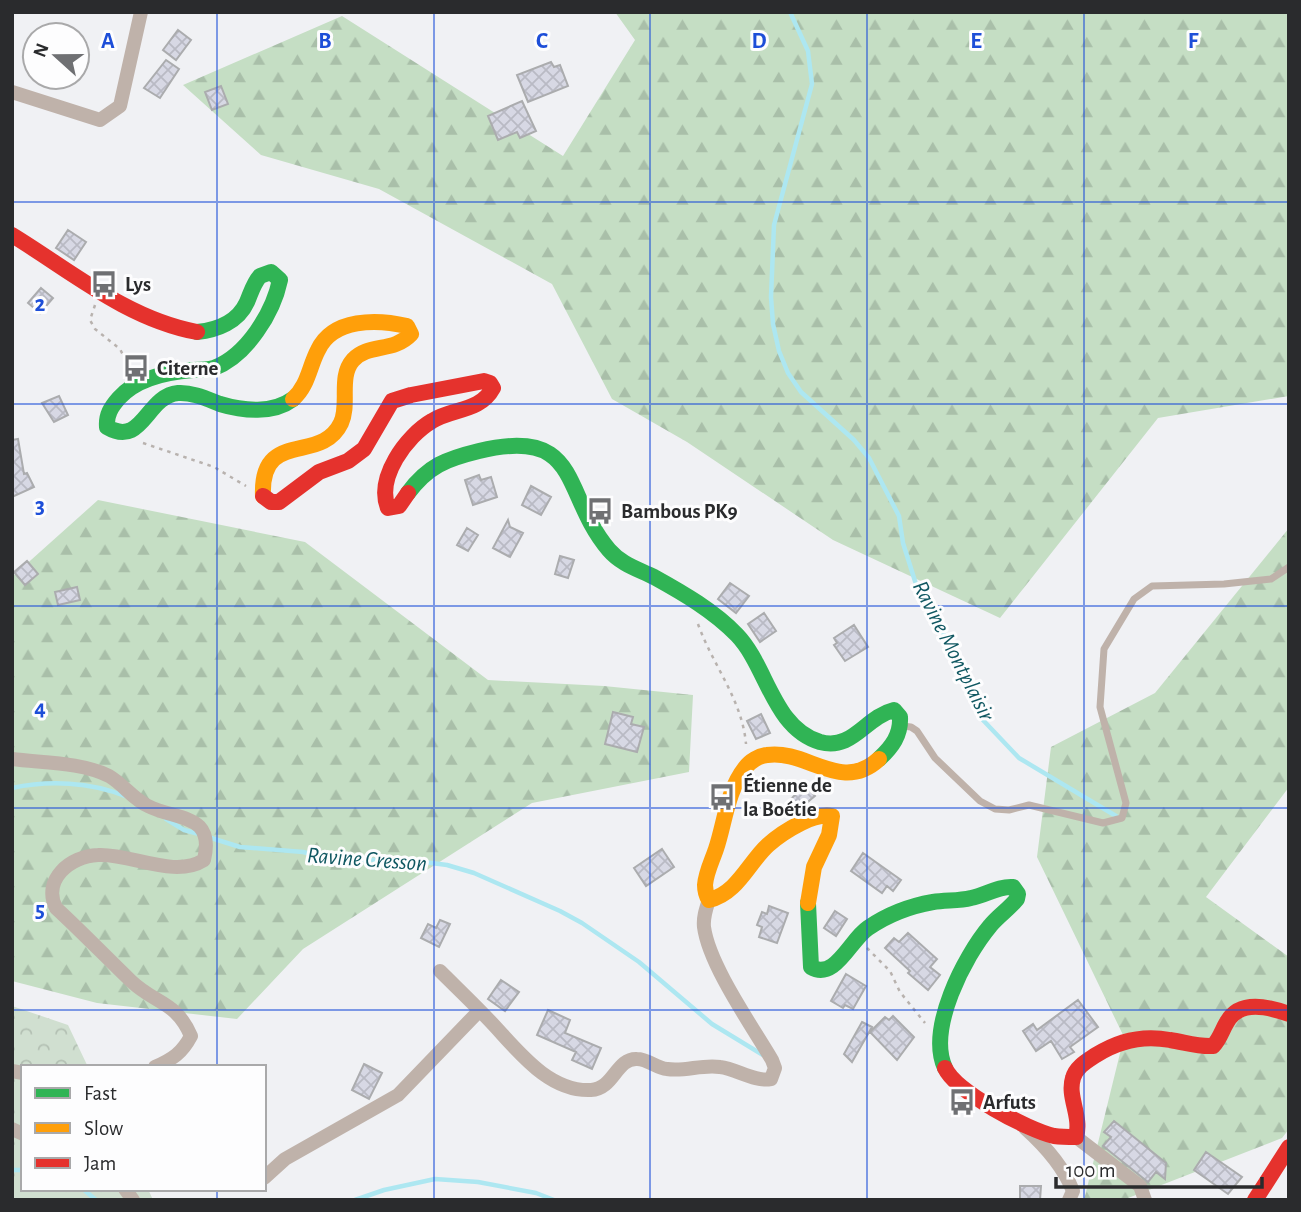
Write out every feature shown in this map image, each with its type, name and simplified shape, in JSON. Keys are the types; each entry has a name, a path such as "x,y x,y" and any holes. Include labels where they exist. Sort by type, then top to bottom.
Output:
{"main road":[{"path":"12,235 102,294 135,312 194,332 215,331 230,322 244,307 258,277 264,273 271,272 280,280 273,303 253,335 233,356 213,368 166,373 137,382 123,392 106,419 107,427 112,431 123,434 134,430 157,403 171,394 187,394 235,408 259,410 285,404 298,395 320,346 337,330 362,323 394,322 407,326 411,334 404,343 394,348 370,349 356,356 348,370 347,407 340,426 327,440 290,449 274,459 263,478 263,496 271,502 279,502 319,472 357,455 370,442 392,401 411,394 484,381 490,383 493,388 486,399 430,421 408,444 396,459 388,476 384,494 385,505 392,509 399,506 426,470 442,461 487,449 534,444 548,453 565,470 601,539 615,556 721,620 748,646 780,709 803,733 816,741 841,744 853,739 876,715 894,710 900,717 902,726 876,764 862,772 836,772 780,756 764,756 754,760 735,786 708,873 705,892 709,900 721,897 769,844 814,816 832,816 833,824 814,868 810,891 811,967 819,972 826,972 833,967 854,937 875,922 924,904 974,898 1009,886 1017,890 1015,902 993,923 971,954 949,1001 938,1035 938,1050 944,1068 960,1088 981,1101 1044,1133 1065,1138 1076,1137 1080,1125 1071,1086 1073,1076 1078,1067 1100,1052 1134,1039 1153,1038 1213,1046 1220,1039 1230,1016 1242,1008 1267,1007 1289,1014"},
{"path":"1255,1200 1289,1147"}],"street":[{"path":"12,92 100,120 120,106 141,12"},
{"path":"12,760 85,768 110,776 146,806 190,820 203,829 208,844 204,860 194,867 97,855 77,861 57,875 51,887 50,897 56,908 134,984 167,1004 184,1019 191,1036 175,1058 159,1065"},
{"path":"440,971 529,1062 548,1077 578,1088 591,1090 604,1087 626,1062 632,1059 671,1070 715,1066 736,1070 758,1079 771,1079 775,1068 772,1060 725,982 708,940 704,926 709,900"},
{"path":"266,1176 285,1159 398,1095 480,1011"},
{"path":"1008,1114 1037,1138 1059,1167 1073,1191 1069,1200"},
{"path":"1076,1137 1140,1186 1144,1200"}],"lane":[{"path":"902,726 917,731 934,758 980,801 995,809 1009,810 1029,805 1102,823 1122,818 1126,803 1100,708 1104,649 1134,599 1152,586 1271,579 1289,567"}],"path":[{"path":"102,294 90,320 95,330 120,349 137,382"},
{"path":"123,434 214,467 263,496"},
{"path":"690,600 704,641 735,697 747,742 743,772"},
{"path":"854,937 890,971 900,992 938,1035"}],"green space":[{"path":"615,12 1289,12 1289,396 1158,418 1000,618 833,540 687,442 612,399 552,284 379,189 261,155 183,85 342,16 563,156 635,40"},
{"path":"98,500 305,542 488,680 604,686 693,695 689,772 532,803 303,949 237,1019 97,1003 12,981 12,577"},
{"path":"1289,528 1289,787 1206,897 1289,957 1289,1129 1282,1138 1123,1200 1084,1200 1124,1037 1037,857 1051,747 1155,693"},
{"path":"12,1006 68,1025 87,1065 21,1065 21,1191 149,1191 153,1200 12,1200"}],"building":[{"path":"178,30 191,40 176,60 163,50"},
{"path":"166,60 179,69 160,98 144,88"},
{"path":"551,62 554,67 560,65 568,86 528,102 517,75"},
{"path":"221,86 228,104 212,110 205,92"},
{"path":"522,101 536,131 520,138 517,132 498,140 488,116"},
{"path":"68,230 86,242 74,260 56,248"},
{"path":"41,288 53,298 40,313 28,303"},
{"path":"59,396 68,415 54,422 42,403"},
{"path":"18,439 24,474 27,473 34,487 12,497 12,440"},
{"path":"479,475 481,480 491,477 497,497 473,505 465,480"},
{"path":"531,486 551,497 541,515 522,505"},
{"path":"508,520 510,527 523,533 510,557 493,548"},
{"path":"467,528 478,535 468,551 457,545"},
{"path":"560,556 574,560 568,578 555,574"},
{"path":"27,561 38,574 25,585 14,572"},
{"path":"730,583 749,596 736,613 718,599"},
{"path":"77,587 80,600 58,605 55,592"},
{"path":"764,613 776,631 760,642 748,624"},
{"path":"854,625 868,647 845,661 834,645 837,643 834,638"},
{"path":"613,712 633,717 631,724 644,727 637,752 605,744"},
{"path":"761,714 770,733 756,739 747,721"},
{"path":"805,785 815,796 796,812 787,803"},
{"path":"662,849 674,867 646,886 634,868"},
{"path":"863,853 901,880 893,891 887,886 882,893 851,871"},
{"path":"769,906 788,913 777,943 759,937 762,927 757,925 762,912 767,914"},
{"path":"835,911 847,919 836,936 824,928"},
{"path":"440,920 450,924 439,947 421,938 428,924 436,928"},
{"path":"908,933 937,959 930,967 940,975 928,990 885,948 894,938 899,942"},
{"path":"846,974 866,986 853,1009 845,1005 843,1008 831,1001"},
{"path":"501,980 519,992 505,1011 488,999"},
{"path":"1078,1000 1098,1027 1070,1047 1074,1052 1062,1059 1051,1041 1036,1051 1023,1031 1033,1024 1037,1030"},
{"path":"548,1010 570,1020 565,1033 601,1048 592,1069 572,1060 576,1052 537,1035"},
{"path":"893,1016 914,1037 897,1060 870,1032 885,1017 889,1020"},
{"path":"862,1022 872,1027 852,1062 844,1054"},
{"path":"364,1064 382,1073 369,1099 352,1090"},
{"path":"1114,1121 1166,1163 1165,1179 1156,1172 1148,1182 1103,1146 1111,1137 1104,1132"},
{"path":"1206,1152 1242,1177 1228,1194 1194,1170"},
{"path":"1020,1186 1041,1186 1040,1200 1020,1200"}],"waterway":[{"name":"Ravine Montplaisir","path":"790,12 808,51 812,84 774,225 771,297 779,351 788,373 801,392 854,440 869,458 899,516 903,543 920,597 967,676 982,719 1019,758 1116,816"},
{"name":"Ravine Cresson","path":"12,788 40,784 84,785 125,796"},
{"name":"Ravine Cresson","path":"166,819 184,830 199,834"},
{"name":"Ravine Cresson","path":"208,837 240,847 303,852 331,859 416,861 447,865 474,873 582,923 639,962 712,1024 763,1055"},
{"path":"12,1170 21,1170"},
{"path":"355,1200 384,1190 435,1179 478,1182 536,1193 554,1200"},
{"path":"85,1191 96,1200"}],"traffic: fast":[{"path":"197,332 219,327 238,315 260,276 271,272 280,280 265,319 248,343 237,353 214,368 162,374 134,385 114,405 108,415 107,427 119,432 129,431 167,396 178,393 248,409 267,409 293,399"},
{"path":"408,493 423,476 439,465 479,451 512,446 536,448 553,457 565,470 594,529 609,550 624,563 687,596 728,626 747,648 781,710 791,724 804,735 820,742 841,742 875,719 894,710 900,717 899,729 892,745 879,759"},
{"path":"808,903 811,967 820,970 835,964 868,928 899,912 924,904 966,899 1013,887 1018,894 1017,899 980,939 951,994 941,1034 941,1052 945,1068"}],"traffic: slow":[{"path":"263,496 265,475 271,462 281,454 320,443 332,435 341,423 345,408 346,374 353,360 366,351 404,340 411,334 407,326 383,322 357,323 334,332 318,350 305,382 293,399"},
{"path":"808,903 814,867 829,835 832,816 812,818 784,833 761,852 735,884 719,897 709,900 705,885 734,787 747,765 764,756 782,755 796,758 837,772 865,769 879,759"}],"traffic: jam":[{"path":"12,235 123,305 171,326 197,332"},
{"path":"263,496 271,502 279,502 319,472 348,461 364,449 392,401 484,381 490,383 493,388 488,396 474,406 432,421 403,447 386,484 388,508 399,506 408,493"},
{"path":"945,1068 963,1088 1011,1118 1054,1136 1076,1137 1073,1078 1082,1065 1104,1050 1132,1040 1151,1038 1213,1046 1227,1022 1239,1010 1264,1007 1289,1014"},
{"path":"1255,1200 1289,1147"}],"place":[{"name":"Lys","path":"104,284"},
{"name":"Citerne","path":"136,368"},
{"name":"Bambous PK9","path":"600,511"},
{"name":"Étienne de la Boétie","path":"722,797"},
{"name":"Arfuts","path":"962,1102"}]}
